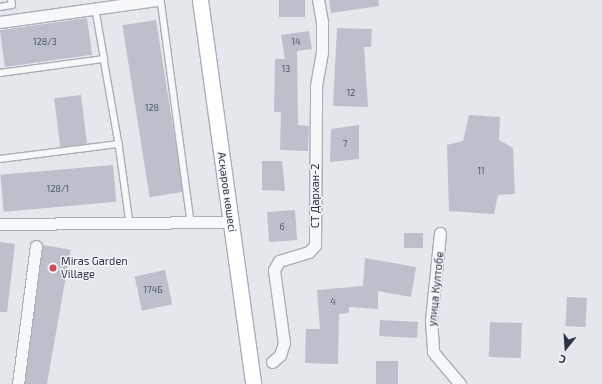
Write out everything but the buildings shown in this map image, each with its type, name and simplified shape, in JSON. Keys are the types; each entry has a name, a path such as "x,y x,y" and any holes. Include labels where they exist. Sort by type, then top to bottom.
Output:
{"street":[{"path":"0,22 156,0"},
{"name":"Асқаров көшесі","path":"200,0 253,384"},
{"name":"СТ Дархан-2","path":"272,362 280,355 284,342 274,270 279,261 310,252 315,245 316,86 322,52 322,22 318,0"},
{"path":"0,224 231,222"},
{"name":"улица Култобе","path":"440,233 431,320 433,352 460,384"},
{"path":"18,384 36,246"}],"lane":[{"path":"0,7 12,5 11,0"},
{"path":"161,0 191,222"},
{"path":"95,8 119,144 130,224"},
{"path":"0,73 104,60"},
{"path":"0,159 119,144"}],"place":[{"name":"Miras Garden Village","path":"53,268"}]}
